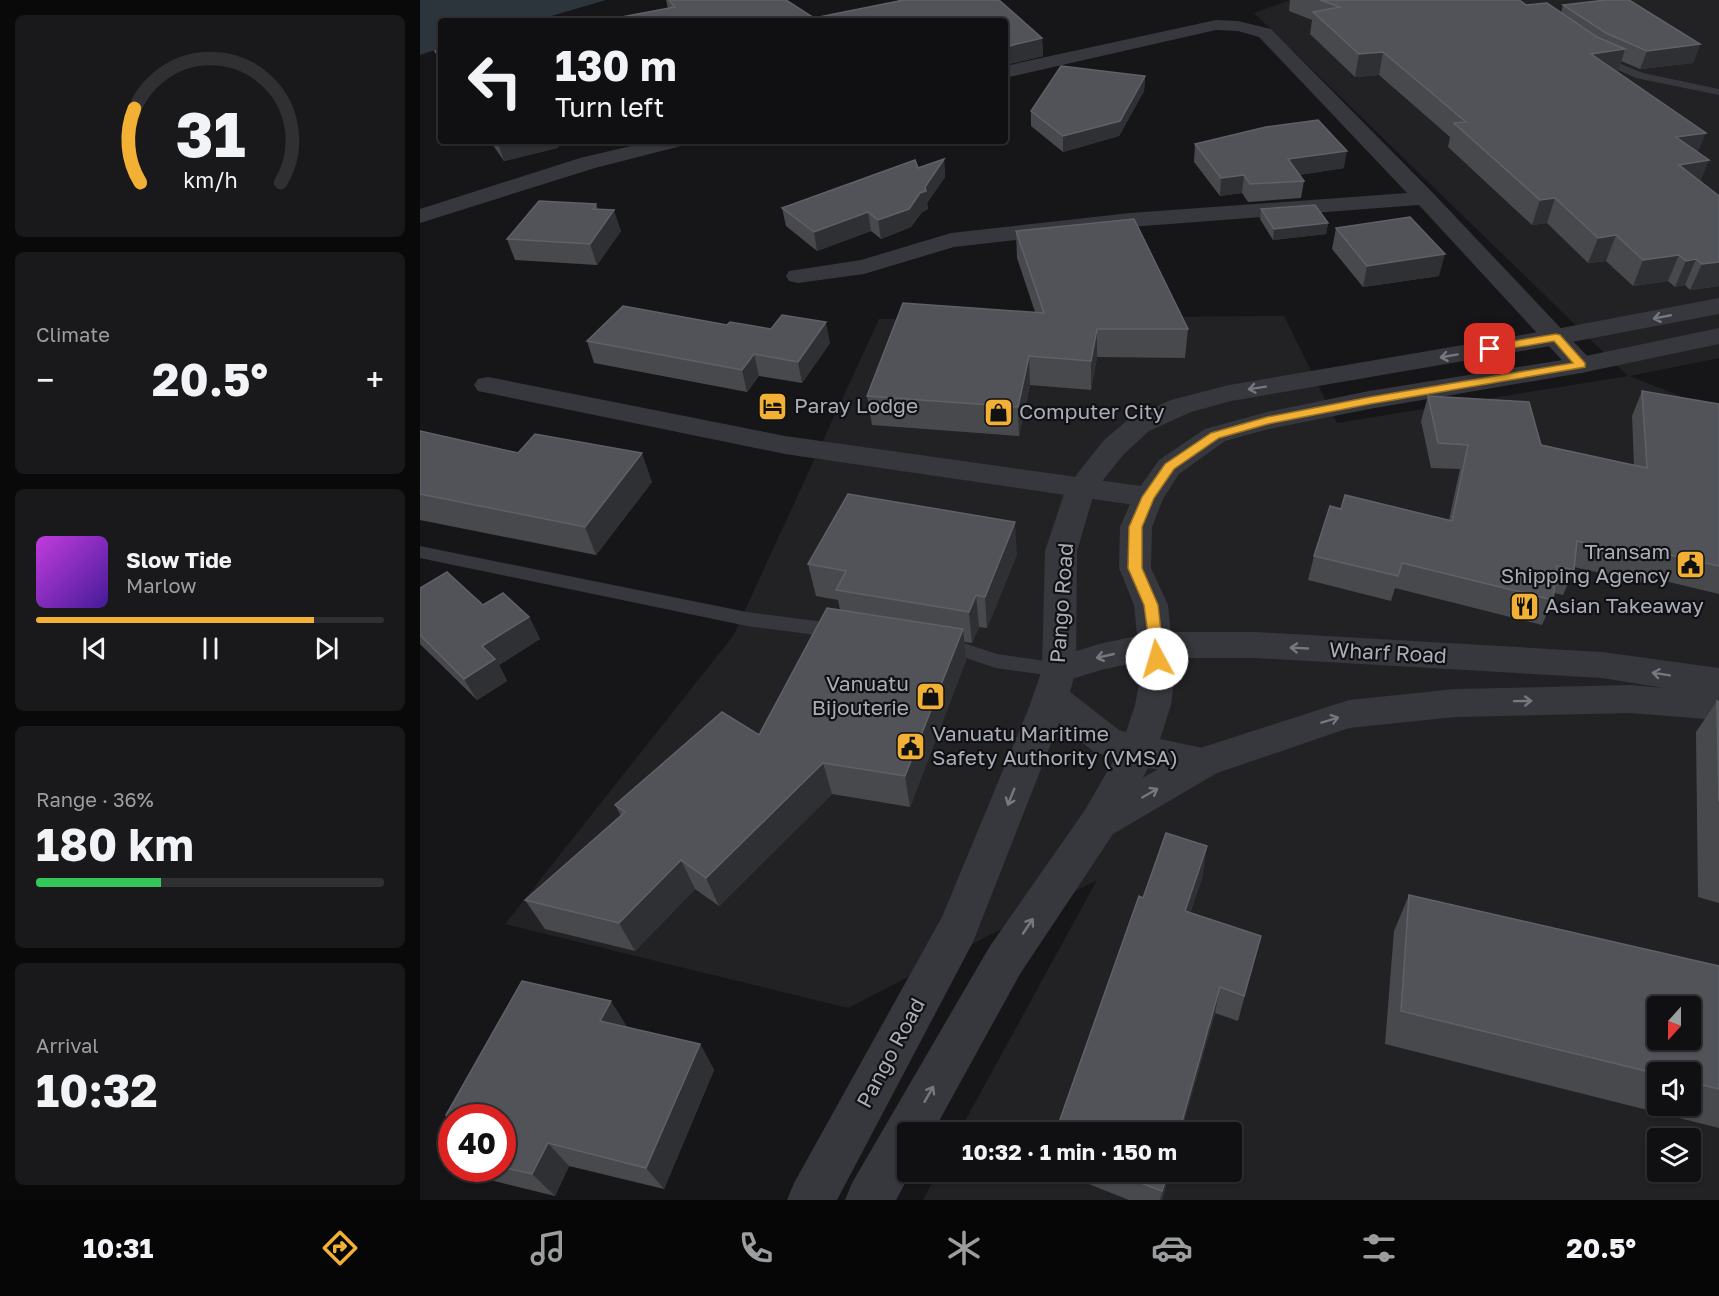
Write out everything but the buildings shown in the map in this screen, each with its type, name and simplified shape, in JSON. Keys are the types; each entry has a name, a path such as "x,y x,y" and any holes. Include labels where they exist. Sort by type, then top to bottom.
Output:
{"street":[{"path":"1008,71 1192,28 1216,25 1254,29 1265,33 1425,198 1581,365"},
{"path":"420,216 588,163 666,144"},
{"path":"798,276 864,267 951,240 1130,220 1425,198"},
{"name":"Pango Road","path":"811,1200 958,928 1055,683 1061,551 1081,488 1114,447 1140,425 1181,406 1229,393 1556,337 1719,306"},
{"path":"869,1200 1005,960 1099,822 1138,751 1153,705 1158,673 1151,605 1135,568 1136,527 1148,497 1169,467 1215,435 1267,421 1370,400 1581,365 1719,336"},
{"path":"488,385 785,445 1148,497"},
{"name":"Wharf Road","path":"1055,683 1100,657 1155,645 1255,645 1602,665 1719,682"},
{"path":"1055,683 1107,741 1138,751 1204,762"},
{"path":"1099,822 1204,762 1349,714 1455,702 1630,699 1719,706"}],"lane":[{"path":"1586,50 1640,76 1719,92"},
{"path":"420,552 747,619 856,633"},
{"path":"922,644 967,651 1055,683"}],"shaded area":[{"path":"420,0 606,0 544,18 438,18 438,49 420,55"},
{"path":"1290,0 1719,0 1719,358 1629,376 1719,411 1719,1200 923,1200 933,1182 1242,1182 1242,1122 964,1122 1097,880 848,1008 505,924 733,636 879,319 1284,316 1337,423 1628,376 1254,13"}],"place":[{"name":"Paray Lodge","path":"773,406"},
{"name":"Computer City","path":"998,412"},
{"name":"Transam Shipping Agency","path":"1691,564"},
{"name":"Asian Takeaway","path":"1524,606"},
{"name":"Vanuatu Bijouterie","path":"930,696"},
{"name":"Vanuatu Maritime Safety Authority (VMSA)","path":"911,746"}],"route":[{"path":"1157,659 1151,605 1135,568 1136,527 1148,497 1169,467 1215,435 1267,421 1370,400 1581,365 1556,337 1490,349"}]}
